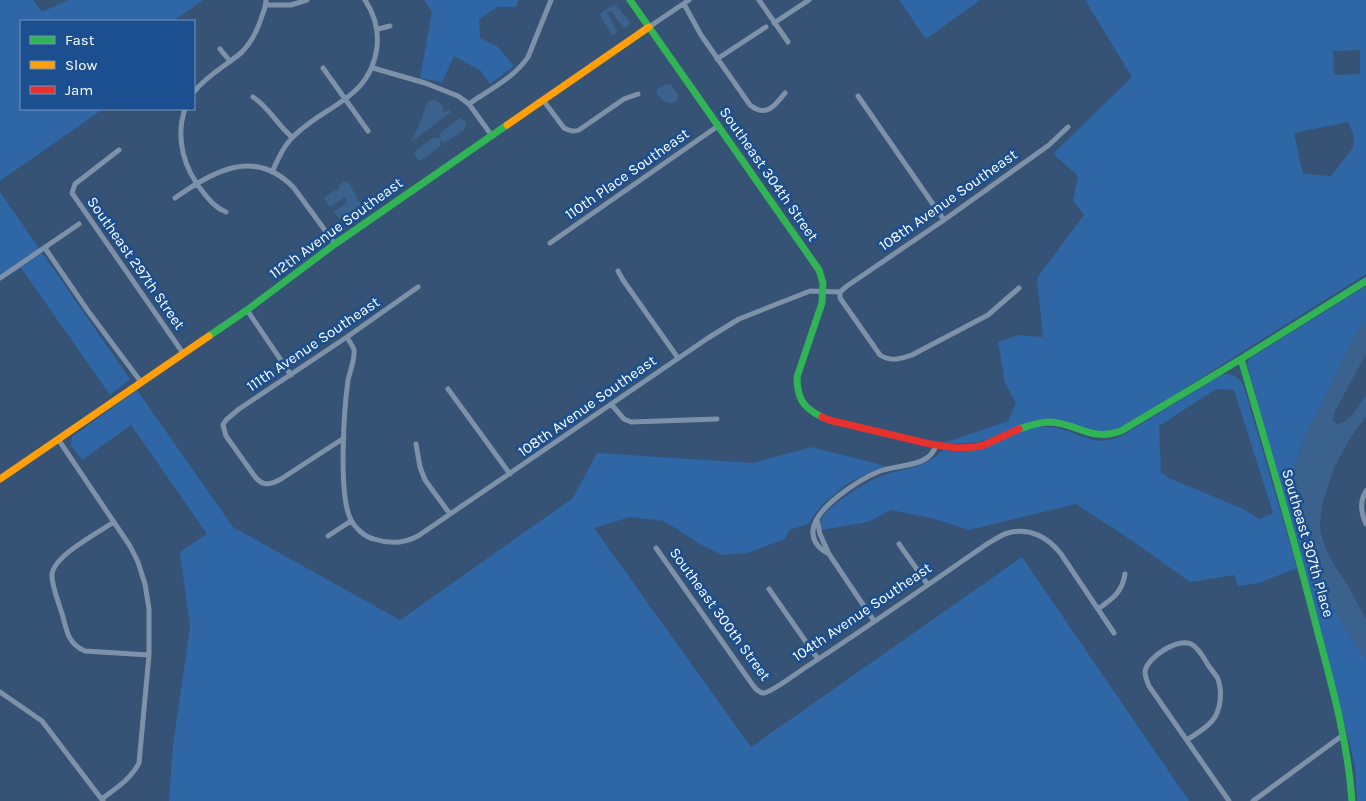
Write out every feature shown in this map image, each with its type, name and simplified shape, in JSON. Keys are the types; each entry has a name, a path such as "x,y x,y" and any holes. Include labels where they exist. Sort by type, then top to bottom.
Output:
{"street":[{"path":"195,91 200,84 242,52 248,45 258,28 266,3 291,5 307,0"},
{"path":"272,172 292,137 305,126 346,100 373,68 378,29 373,12 365,0"},
{"path":"469,104 523,64 528,57 551,0"},
{"name":"Southeast 304th Street","path":"630,0 816,265 821,276 823,291"},
{"name":"112th Avenue Southeast","path":"0,479 247,310 335,244 689,0"},
{"path":"759,0 788,42"},
{"path":"774,23 809,0"},
{"path":"684,4 701,35 750,105 762,112 771,108 785,93"},
{"path":"378,29 390,26"},
{"path":"718,59 766,28"},
{"path":"220,49 230,61"},
{"path":"323,68 368,131"},
{"path":"373,68 448,91 469,104 492,136"},
{"path":"544,100 564,128 569,131 579,130 624,99 638,94"},
{"path":"858,96 944,220"},
{"path":"253,97 261,102 278,124 292,137"},
{"path":"185,110 180,135 182,150 188,168 196,184 212,203 217,208 226,212"},
{"name":"110th Place Southeast","path":"550,243 718,126"},
{"name":"108th Avenue Southeast","path":"840,292 1049,145 1068,126"},
{"name":"Southeast 297th Street","path":"119,150 75,184 72,193 183,353"},
{"path":"175,198 216,173 236,167 253,167 272,172 283,178 294,188 335,244"},
{"path":"0,278 79,224"},
{"path":"45,248 88,311 141,382"},
{"path":"618,271 678,358"},
{"path":"1019,288 988,315 920,351 897,360 890,360 880,355 840,298 840,292 823,291 822,303 797,377 796,388 799,397 808,410 815,415 936,446 974,447 1046,422 1069,425 1095,434 1111,435 1121,431 1241,359 1366,281"},
{"name":"111th Avenue Southeast","path":"344,438 277,482 267,484 261,483 256,478 226,436 224,422 239,409 418,288"},
{"name":"108th Avenue Southeast","path":"351,521 369,538 390,543 408,541 510,474 678,358 739,319 810,291 823,291"},
{"path":"247,310 291,375"},
{"path":"328,536 351,521 344,494 344,438 348,380 354,352 347,337"},
{"name":"Southeast 307th Place","path":"1241,359 1314,612 1344,735 1352,801"},
{"path":"448,389 510,474"},
{"path":"611,404 624,419 631,422 717,419"},
{"path":"0,692 42,721 103,800 130,777 140,763 149,655 149,609 145,584 138,562 130,546 58,439"},
{"path":"416,444 420,467 425,480 450,514"},
{"path":"829,554 818,547 813,535 814,525 821,512 860,482 880,471 921,461 935,452 936,446"},
{"path":"1366,491 1361,505 1366,524"},
{"path":"817,519 820,534 829,554 874,621"},
{"path":"114,522 66,553 53,568 52,578 68,634 72,643 77,648 85,651 149,655"},
{"name":"104th Avenue Southeast","path":"764,693 818,659 1002,535 1019,531 1036,534 1048,540 1056,548 1098,609"},
{"path":"899,544 928,585"},
{"name":"Southeast 300th Street","path":"656,548 752,684 757,690 764,693"},
{"path":"1114,632 1098,609 1117,594 1122,586 1125,574"},
{"path":"769,589 818,659"},
{"path":"1187,740 1201,730 1216,714 1219,705 1220,688 1218,681 1202,655 1194,646 1188,643 1178,643 1153,660 1147,667 1146,677 1149,686 1229,801"},
{"path":"1253,801 1344,735"}],"shaded area":[{"path":"0,0 33,0 42,12 68,0 203,0 174,20 20,20 20,110 102,110 0,181"},
{"path":"424,0 518,0 516,7 497,7 479,19 480,38 498,47 514,66 490,84 481,71 454,56 442,82 420,78 432,12"},
{"path":"899,0 980,0 926,39"},
{"path":"1085,0 1366,0 1366,274 1118,430 1099,432 1058,419 1051,419 1034,421 981,441 944,443 1008,421 1016,403 1005,383 998,342 1018,335 1043,337 1037,278 1084,215 1073,201 1078,176 1053,154 1132,77","holes":["1360,50 1360,74 1334,75 1333,51","1348,122 1354,136 1353,148 1331,176 1303,174 1294,133"]},
{"path":"615,4 630,22 627,27 623,28 611,11 607,13 617,32 612,36 600,15"},
{"path":"666,84 671,85 678,95 677,101 674,103 666,102 657,93 657,89"},
{"path":"435,100 443,108 443,112 449,110 451,112 411,141 428,101"},
{"path":"460,118 466,122 464,130 445,143 441,140 441,146 422,160 418,160 414,154 415,151 434,137 440,139 439,134"},
{"path":"344,181 349,183 361,205 340,219 334,211 347,203 345,197 330,207 324,198 339,189 339,185"},
{"path":"0,192 130,379 110,395 21,268 0,281"},
{"path":"1366,286 1366,319 1349,346 1328,392 1307,431 1298,455 1293,478 1303,538 1314,572 1326,597 1366,661 1366,801 1357,801 1355,768 1350,745 1247,365 1252,357"},
{"path":"1366,319 1366,354 1335,411 1333,421 1338,424 1347,419 1366,395 1366,416 1350,438 1334,468 1322,505 1320,526 1326,549 1366,619 1366,661 1326,597 1314,572 1303,538 1293,478 1298,455 1307,431 1328,392 1349,346"},
{"path":"1221,375 1236,376 1244,387 1297,568 1259,583 1238,586 1234,575 1190,582 1076,504 969,530 935,519 891,510 868,522 821,530 821,520 826,513 848,495 879,477 921,465 943,450 966,451 1014,433 1043,427 1065,430 1093,440 1113,439 1125,434","holes":["1216,389 1234,390 1273,513 1260,519 1241,508 1169,478 1161,472 1159,426"]},
{"path":"137,390 233,527 400,620 573,498 597,453 753,463 811,447 886,466 847,484 824,503 808,524 789,530 785,539 747,553 722,555 700,544 664,521 630,517 594,528 751,747 1022,557 1189,801 169,801 173,745 190,627 180,552 207,534 131,425 82,460 71,445 72,437"}],"traffic: fast":[{"path":"630,0 819,270 823,283 822,303 797,377 798,391 802,402 815,414 822,417"},
{"path":"209,336 335,244 507,125"},
{"path":"1019,429 1038,423 1049,422 1068,425 1092,433 1110,434 1121,431 1366,281"},
{"path":"1241,359 1291,530 1329,675 1347,759 1352,801"}],"traffic: slow":[{"path":"507,125 649,27"},
{"path":"0,479 209,336"}],"traffic: jam":[{"path":"822,417 930,444 957,448 984,445 1019,429"}]}
